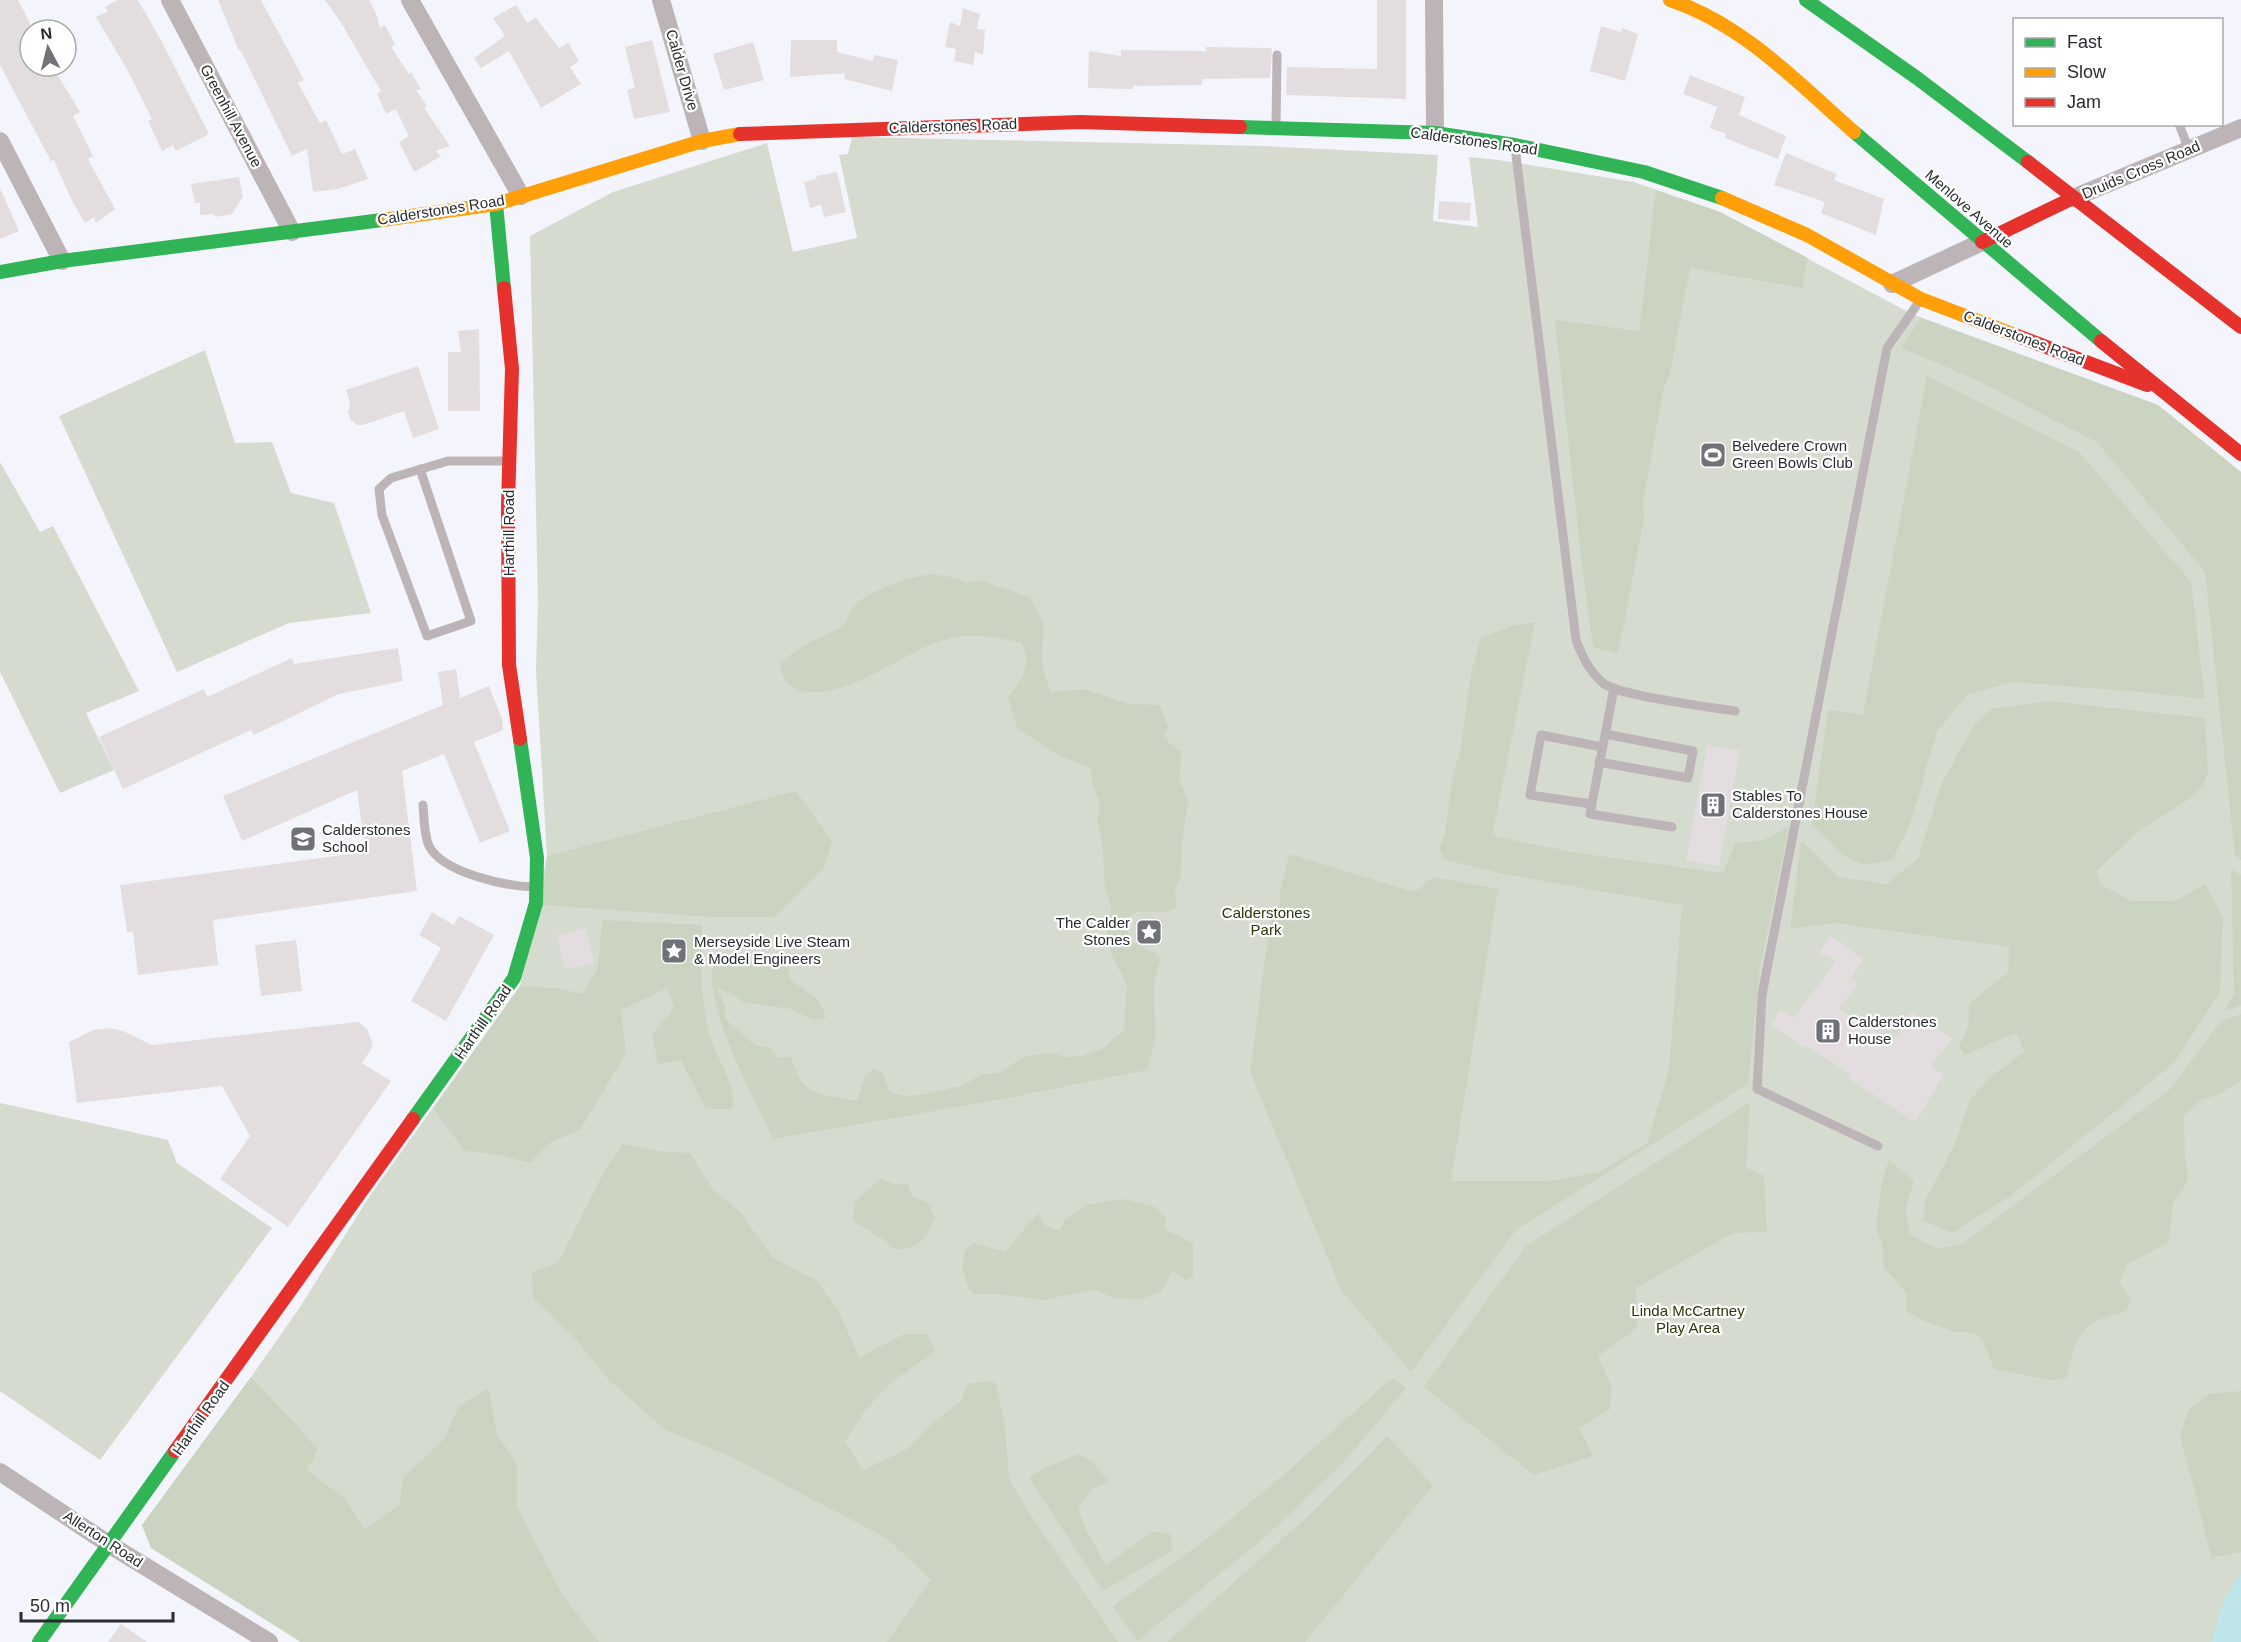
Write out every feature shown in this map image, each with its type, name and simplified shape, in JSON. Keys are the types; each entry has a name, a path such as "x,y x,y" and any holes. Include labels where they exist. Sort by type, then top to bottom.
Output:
{"main road":[{"name":"Menlove Avenue","path":"1670,0 1707,14 1744,38 1982,242 2158,389 2241,454"},
{"path":"1806,0 1856,34 2241,327"},
{"name":"Calderstones Road","path":"0,272 62,261 496,204 702,141 748,132 1080,122 1435,133 1515,145 1644,172 1718,196 1807,235 1921,299 2158,389"},
{"path":"1982,242 2073,198"},
{"name":"Harthill Road","path":"39,1642 514,978 536,903 537,858 509,665 512,369 496,204"}],"street":[{"name":"Greenhill Avenue","path":"170,0 292,232"},
{"path":"410,0 520,196"},
{"name":"Calder Drive","path":"661,0 702,141"},
{"path":"1434,0 1435,133"},
{"name":"Druids Cross Road","path":"2073,198 2241,128"},
{"path":"0,141 62,261"},
{"path":"1892,284 1982,242"},
{"name":"Allerton Road","path":"0,1472 110,1545 269,1642"}],"lane":[{"path":"1276,127 1277,55"},
{"path":"2180,126 2189,150"},
{"path":"1515,145 1576,640 1585,662 1604,684 1634,694 1735,711"},
{"path":"1878,1146 1757,1089 1762,995 1887,348 1921,299"},
{"path":"420,469 471,621 427,636 382,515 379,489 392,478 420,469 448,461 510,461"},
{"path":"1614,688 1590,814 1672,826"},
{"path":"1599,762 1688,778 1693,751 1605,734"},
{"path":"1591,804 1530,795 1541,735 1602,747"},
{"path":"423,805 428,844 438,860 485,879 522,887 536,887"}],"green space":[{"name":"Calderstones Park","path":"852,137 1265,146 1438,155 1433,221 1478,227 1469,157 1634,182 1720,212 1912,314 2158,405 2241,472 2241,1642 301,1642 151,1548 142,1525 298,1310 369,1197 520,986 547,856 536,671 538,602 530,236 613,192 767,143 793,252 857,238 839,155 848,154"},
{"path":"1656,190 1720,212 1808,258 1802,288 1690,268 1670,373 1664,387 1643,501 1644,518 1617,654 1593,647 1555,320 1639,331"},
{"path":"1921,318 2158,405 2241,472 2241,860 2235,856 2205,572 2097,442 1970,377 1901,348"},
{"path":"205,350 235,443 272,442 291,493 334,503 371,613 289,623 177,672 59,416"},
{"path":"1927,376 2079,452 2191,582 2205,699 2013,682 1968,694 1937,731 1910,825 1892,860 1865,865 1841,854 1812,823 1828,710 1863,715"},
{"path":"0,462 40,532 53,526 139,691 86,713 114,770 60,793 0,672"},
{"path":"931,574 958,578 964,583 981,581 1029,597 1043,621 1042,665 1050,692 1083,689 1130,704 1159,705 1169,727 1163,736 1174,748 1181,750 1180,780 1188,802 1182,843 1181,876 1175,888 1177,907 1169,912 1136,912 1129,918 1127,930 1133,943 1155,953 1160,959 1154,982 1155,1042 1147,1070 1003,1099 773,1139 736,1061 714,998 712,972 716,948 723,960 768,963 781,958 787,962 790,979 821,1004 826,1018 813,1020 791,1009 743,1002 717,988 725,1007 725,1019 755,1045 770,1048 778,1058 790,1057 805,1085 818,1093 834,1097 857,1101 864,1078 874,1068 883,1074 889,1092 904,1096 926,1094 964,1085 982,1074 999,1073 1025,1056 1050,1053 1067,1057 1081,1056 1101,1050 1124,1030 1127,985 1113,958 1106,937 1111,907 1105,887 1102,841 1097,822 1100,806 1092,781 1091,768 1056,754 1017,728 1008,696 1025,671 1026,657 1021,642 981,636 950,638 930,645 862,680 824,692 808,692 793,687 784,677 781,664 801,648 842,626 858,602 893,584"},
{"path":"1535,622 1492,836 1578,853 1723,873 1735,843 1761,841 1789,827 1760,966 1748,1084 1516,1230 1411,1372 1341,1290 1250,1072 1270,923 1279,910 1280,892 1289,854 1414,892 1434,877 1498,889 1451,1181 1549,1181 1600,1172 1647,1143 1669,1069 1682,905 1508,875 1445,860 1439,850 1445,832 1452,779 1461,748 1471,673 1481,638 1511,626"},
{"path":"2048,701 2205,718 2208,772 2203,784 2189,799 2139,831 2097,871 2101,885 2131,901 2175,901 2205,884 2223,918 2220,992 2174,1063 2012,1195 1952,1233 1924,1221 1925,1201 1954,1146 1970,1100 1994,1074 2025,1052 2016,1033 1964,1055 1959,1046 1968,1027 1969,1004 2008,972 2009,947 1834,923 1790,929 1801,840 1839,877 1888,884 1918,858 1942,783 1974,725 1991,709"},
{"path":"796,791 832,841 824,867 774,917 713,917 542,905 547,856"},
{"path":"2231,869 2241,875 2241,1005 2224,1011 2234,994"},
{"path":"602,920 702,925 701,956 705,1014 713,1044 733,1093 732,1109 706,1109 681,1060 658,1064 652,1035 674,1008 668,988 621,1010 626,1053 580,1130 551,1142 530,1163 500,1155 465,1151 433,1109 520,986 556,988 583,994 598,967"},
{"path":"2241,1014 2241,1080 2220,1094 2200,1100 2184,1115 2188,1178 2173,1203 2168,1243 2127,1264 2120,1283 2130,1300 2127,1311 2099,1320 2083,1332 2074,1350 2066,1378 2049,1380 1994,1369 1983,1340 1974,1333 1956,1332 1924,1321 1906,1311 1906,1292 1884,1268 1882,1245 1876,1224 1882,1182 1889,1160 1914,1181 1905,1209 1910,1234 1937,1249 1962,1244 2170,1089 2221,1021"},
{"path":"1750,1102 1746,1167 1764,1176 1767,1232 1733,1233 1636,1288 1637,1328 1598,1356 1611,1385 1610,1409 1579,1428 1593,1456 1534,1475 1424,1387 1526,1246"},
{"path":"0,1103 168,1140 177,1163 272,1228 100,1460 0,1391"},
{"path":"622,1144 656,1151 690,1153 712,1188 741,1213 772,1257 816,1280 839,1311 859,1358 904,1334 928,1334 935,1351 891,1383 866,1409 845,1442 863,1470 906,1450 931,1424 960,1402 969,1383 995,1381 1005,1425 1009,1480 1118,1642 887,1642 931,1580 889,1540 736,1459 664,1429 607,1378 574,1337 533,1298 532,1272 558,1263 604,1172"},
{"path":"880,1179 895,1184 908,1184 912,1196 927,1202 935,1217 922,1241 911,1247 896,1250 853,1221 855,1202"},
{"path":"1124,1199 1155,1207 1166,1218 1165,1229 1193,1244 1193,1277 1185,1280 1172,1271 1161,1292 1140,1299 1114,1298 1090,1290 1044,1300 999,1294 974,1294 969,1289 962,1268 965,1251 973,1243 1005,1252 1038,1213 1046,1226 1059,1230 1065,1220 1088,1204"},
{"path":"251,1377 318,1450 307,1470 344,1498 365,1530 400,1504 403,1478 444,1439 459,1406 488,1388 497,1434 517,1464 517,1507 562,1594 599,1642 301,1642 151,1548 142,1525"},
{"path":"1392,1378 1406,1388 1345,1461 1263,1539 1137,1641 1113,1606 1203,1542 1289,1470"},
{"path":"2241,1391 2241,1552 2212,1558 2180,1436 2188,1411 2209,1394"},
{"path":"1387,1436 1433,1485 1305,1642 1167,1642 1315,1510"},
{"path":"1078,1454 1092,1461 1109,1482 1092,1489 1078,1507 1086,1530 1106,1565 1153,1531 1170,1534 1173,1550 1103,1591 1029,1478"}],"water":[{"path":"2241,1573 2241,1642 2211,1642 2223,1602"}],"building":[{"path":"0,0 18,0 27,18 18,18 18,78 59,78 80,112 73,116 93,156 88,159 115,209 96,223 94,217 85,223 71,199 54,160 51,161 0,65"},
{"path":"118,0 138,0 209,134 176,151 173,145 162,151 148,121 152,119 128,71 96,17 108,11 105,7"},
{"path":"218,0 261,0 304,80 298,83 320,123 326,120 342,154 355,149 368,179 338,189 313,192 307,149 292,156 239,51"},
{"path":"325,0 369,0 380,28 385,25 395,44 391,47 421,89 416,90 427,106 424,108 450,146 436,151 441,156 414,172 399,142 409,136 396,109 386,114 377,94 381,91"},
{"path":"1377,0 1406,0 1406,99 1286,95 1287,67 1377,69"},
{"path":"516,5 527,23 536,18 559,48 568,43 579,61 570,67 581,84 541,108 509,51 481,68 474,58 505,36 493,18"},
{"path":"963,8 980,14 977,29 985,30 983,55 975,52 973,65 954,61 956,49 945,47 950,22 960,26"},
{"path":"1601,26 1621,32 1622,28 1638,34 1625,81 1590,71"},
{"path":"652,40 670,112 634,119 627,90 635,88 625,47"},
{"path":"791,40 837,40 837,52 873,61 874,55 898,60 892,91 844,79 845,73 790,77"},
{"path":"753,42 764,80 724,90 713,54"},
{"path":"1206,47 1272,48 1270,78 1202,79 1202,85 1133,86 1133,89 1088,88 1089,51 1121,56 1121,50 1206,51"},
{"path":"1690,75 1745,97 1739,115 1786,136 1778,159 1725,138 1726,134 1710,128 1717,107 1683,94"},
{"path":"1786,153 1837,174 1834,180 1884,199 1876,235 1821,213 1825,202 1774,185"},
{"path":"837,172 846,212 824,217 821,205 810,208 804,182 817,179 816,176"},
{"path":"239,177 243,197 232,214 215,217 214,214 200,215 200,203 195,203 191,184"},
{"path":"0,188 19,231 0,239"},
{"path":"1439,201 1471,203 1470,221 1438,219"},
{"path":"479,329 480,411 448,411 448,352 461,352 458,331"},
{"path":"418,366 439,429 413,438 404,411 363,425 358,425 351,420 348,412 350,403 346,390"},
{"path":"398,648 403,681 339,694 254,735 251,730 123,789 99,737 204,689 207,697 292,658 294,664"},
{"path":"456,669 460,698 489,686 502,719 503,730 474,742 510,831 480,843 444,754 402,771 417,891 213,920 218,965 138,975 133,932 127,932 120,885 365,852 357,790 242,841 223,796 443,705 438,672"},
{"name":"Stables To Calderstones House","path":"1707,745 1740,751 1719,866 1686,860"},
{"path":"432,912 454,925 459,916 494,935 446,1021 411,1001 441,948 419,935"},
{"path":"586,928 594,963 565,969 557,936"},
{"name":"Calderstones House","path":"1830,936 1863,959 1850,979 1858,984 1839,1009 1893,1042 1912,1011 1952,1039 1930,1065 1943,1076 1915,1122 1850,1079 1852,1075 1806,1045 1804,1048 1770,1024 1781,1010 1794,1018 1836,961 1820,953"},
{"path":"296,940 302,991 261,996 255,945"},
{"path":"358,1022 367,1029 372,1042 372,1048 362,1063 391,1081 288,1227 220,1179 250,1136 222,1086 77,1103 69,1042 93,1030 109,1028 123,1031 152,1045"},
{"path":"121,1624 147,1642 108,1642"}],"traffic: fast":[{"path":"1806,0 1917,78 2028,162"},
{"path":"1240,127 1435,133 1515,145 1644,172 1722,198"},
{"path":"1854,132 2101,341"},
{"path":"496,204 504,288"},
{"path":"0,272 62,261 382,220"},
{"path":"413,1119 514,978 536,903 537,858 520,739"},
{"path":"39,1642 175,1451"}],"traffic: slow":[{"path":"1670,0 1697,11 1746,39 1854,132"},
{"path":"382,220 496,204 702,141 740,134"},
{"path":"1722,198 1807,235 1921,299 2015,335"}],"traffic: jam":[{"path":"740,134 1080,122 1240,127"},
{"path":"2028,162 2241,327"},
{"path":"1982,242 2073,198"},
{"path":"504,288 512,369 508,505 509,665 520,739"},
{"path":"2015,335 2147,385"},
{"path":"2101,341 2241,454"},
{"path":"175,1451 413,1119"}],"place":[{"name":"Belvedere Crown Green Bowls Club","path":"1713,455"},
{"name":"Stables To Calderstones House","path":"1713,805"},
{"name":"Calderstones School","path":"303,839"},
{"name":"The Calder Stones","path":"1149,932"},
{"name":"Merseyside Live Steam & Model Engineers","path":"674,951"},
{"name":"Calderstones House","path":"1828,1031"}],"park label":[{"name":"Linda McCartney Play Area","path":"1688,1320"}]}
